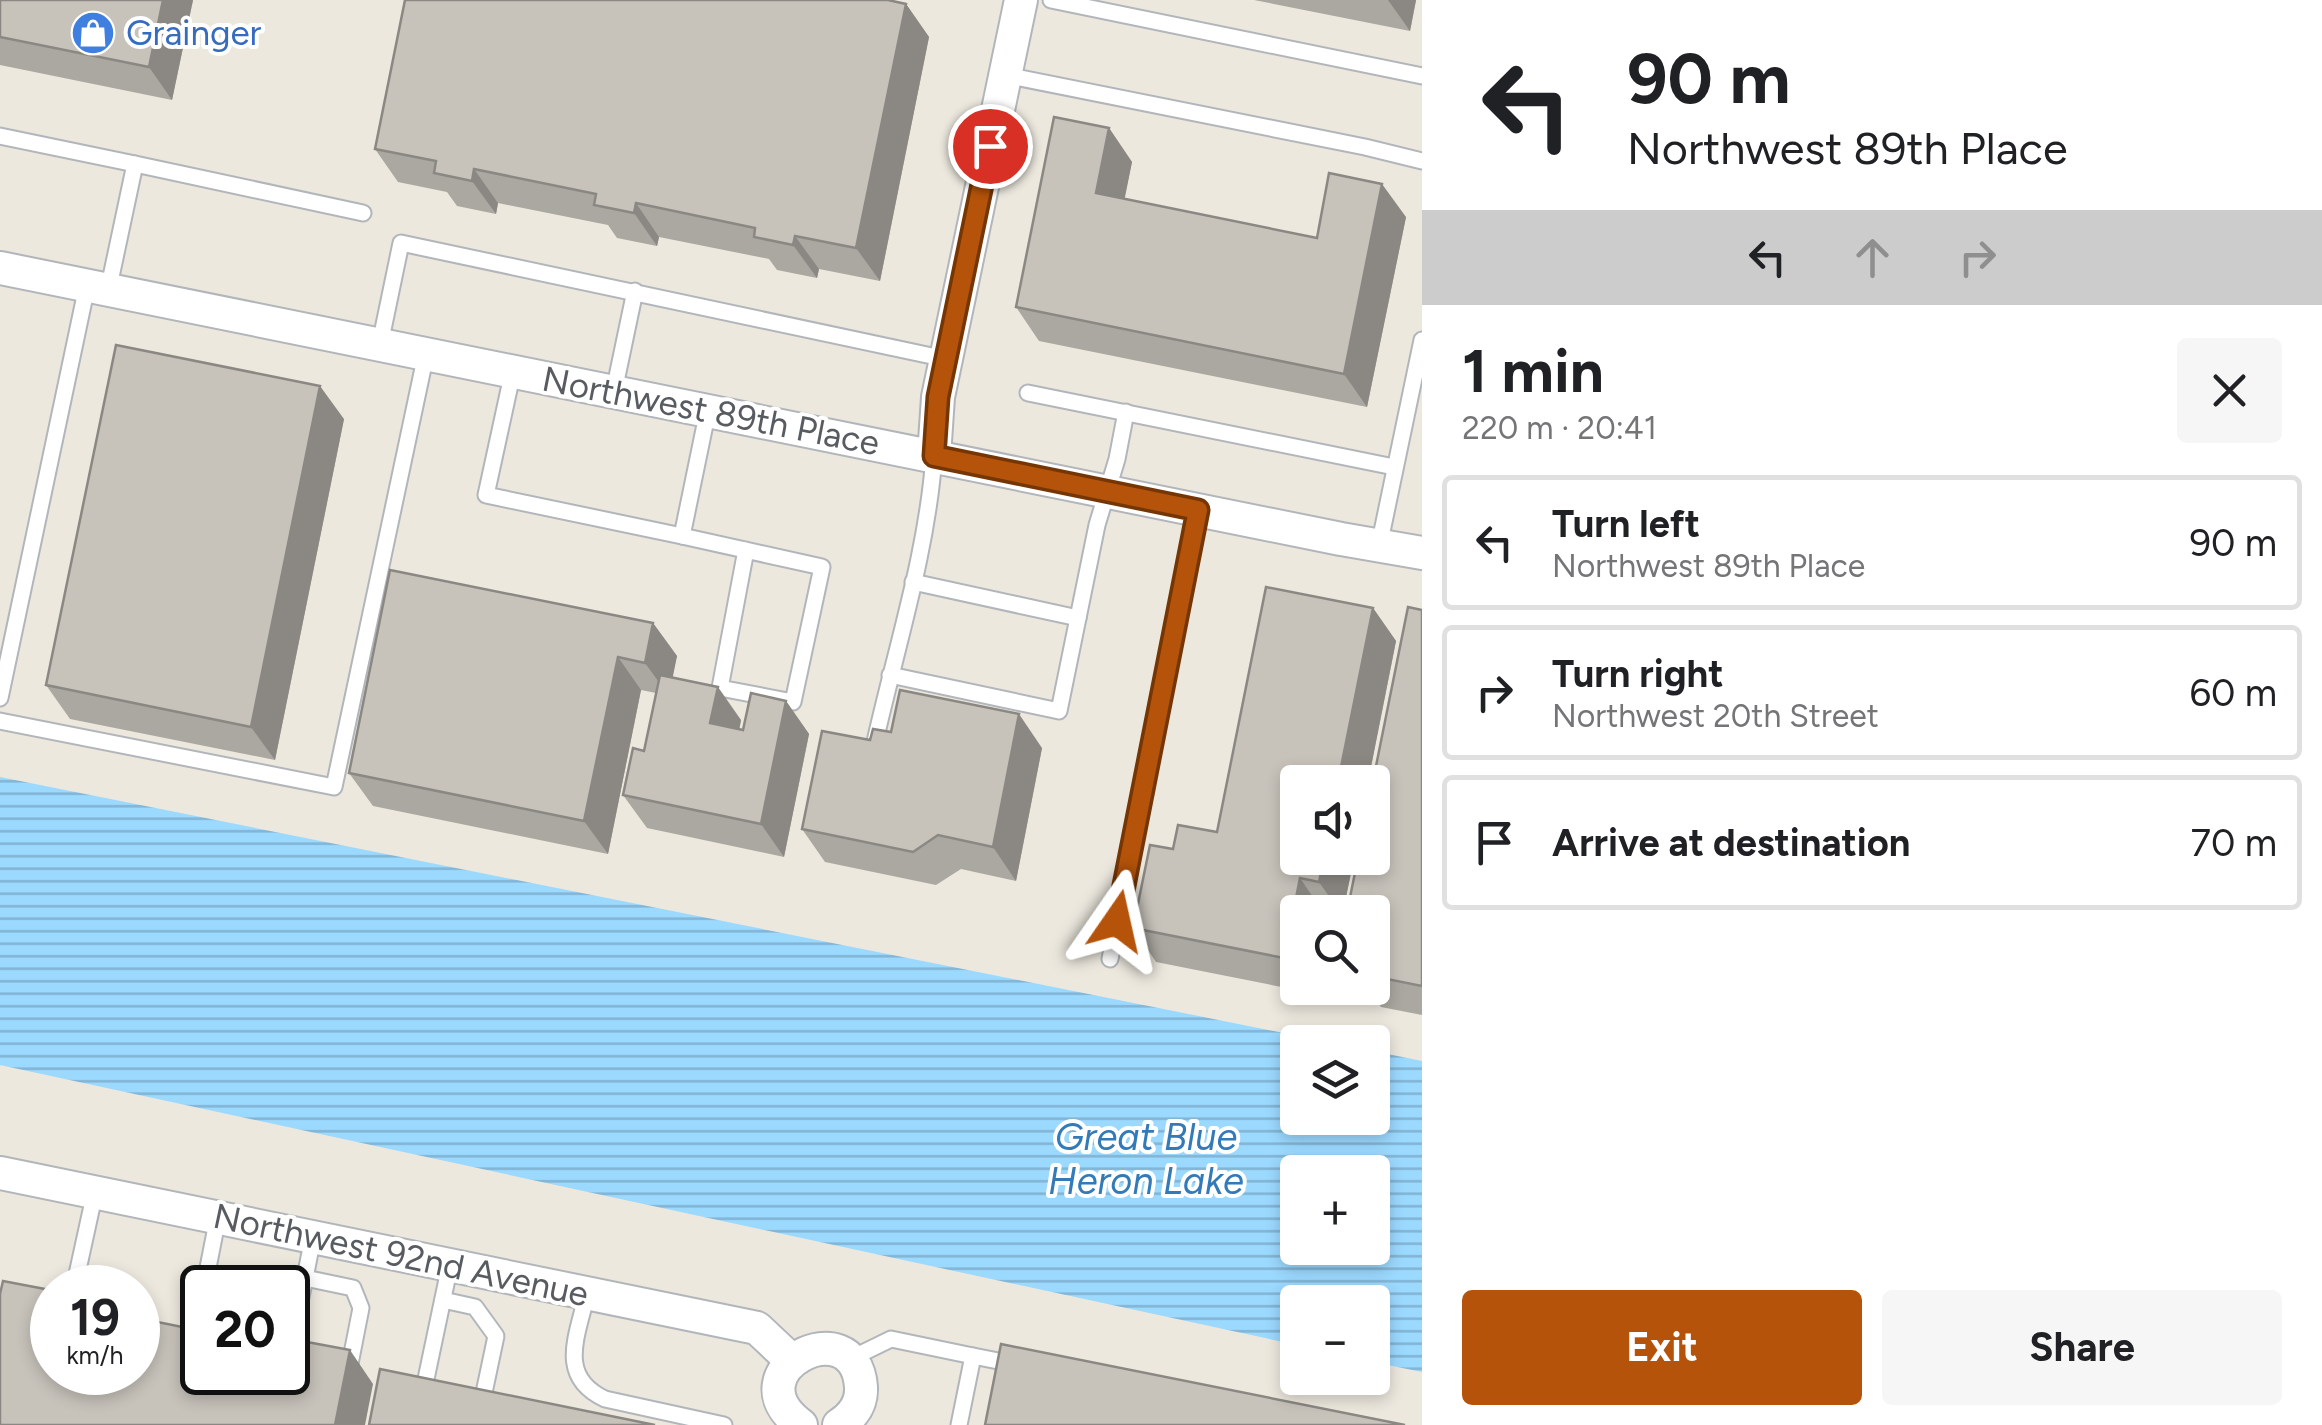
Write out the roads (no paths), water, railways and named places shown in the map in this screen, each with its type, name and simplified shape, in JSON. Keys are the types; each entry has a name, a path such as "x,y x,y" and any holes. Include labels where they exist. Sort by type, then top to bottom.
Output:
{"street":[{"path":"934,456 938,397 1022,0"},
{"name":"Northwest 89th Place","path":"0,268 1422,553"},
{"name":"Northwest 92nd Avenue","path":"0,1173 757,1328 792,1360"},
{"path":"802,1425 784,1408 780,1382 792,1360 814,1348 839,1352 850,1360 861,1382 857,1408 840,1425"}],"lane":[{"path":"1051,0 1422,76"},
{"path":"1005,74 1365,146 1422,161"},
{"path":"0,136 363,213"},
{"path":"0,698 98,288 135,164"},
{"path":"380,344 401,242 947,359"},
{"path":"614,391 635,292"},
{"path":"1378,546 1422,340"},
{"path":"0,720 334,787 426,354"},
{"path":"513,371 486,495 682,536 746,550 822,567 793,702 720,688 746,550"},
{"path":"1028,393 1394,468"},
{"path":"682,536 708,410"},
{"path":"890,675 1059,710 1126,412"},
{"path":"871,759 932,492 934,456"},
{"path":"1110,959 1198,510"},
{"path":"913,582 1078,618"},
{"path":"79,1265 96,1192"},
{"path":"208,1265 218,1218"},
{"path":"308,1265 314,1236"},
{"path":"422,1398 450,1265"},
{"path":"310,1279 353,1288 361,1308 350,1368"},
{"path":"587,1293 572,1364 592,1393 604,1400 724,1425"},
{"path":"443,1300 475,1308 496,1336 480,1413"},
{"path":"850,1360 892,1339 1031,1367"},
{"path":"959,1425 973,1356"}],"water":[{"name":"Great Blue Heron Lake","path":"0,777 1280,1032 1280,1135 1390,1135 1390,1054 1422,1061 1422,1372 1390,1365 1390,1285 1280,1285 1280,1341 0,1065"}],"place":[{"name":"Grainger","path":"93,33"}]}
